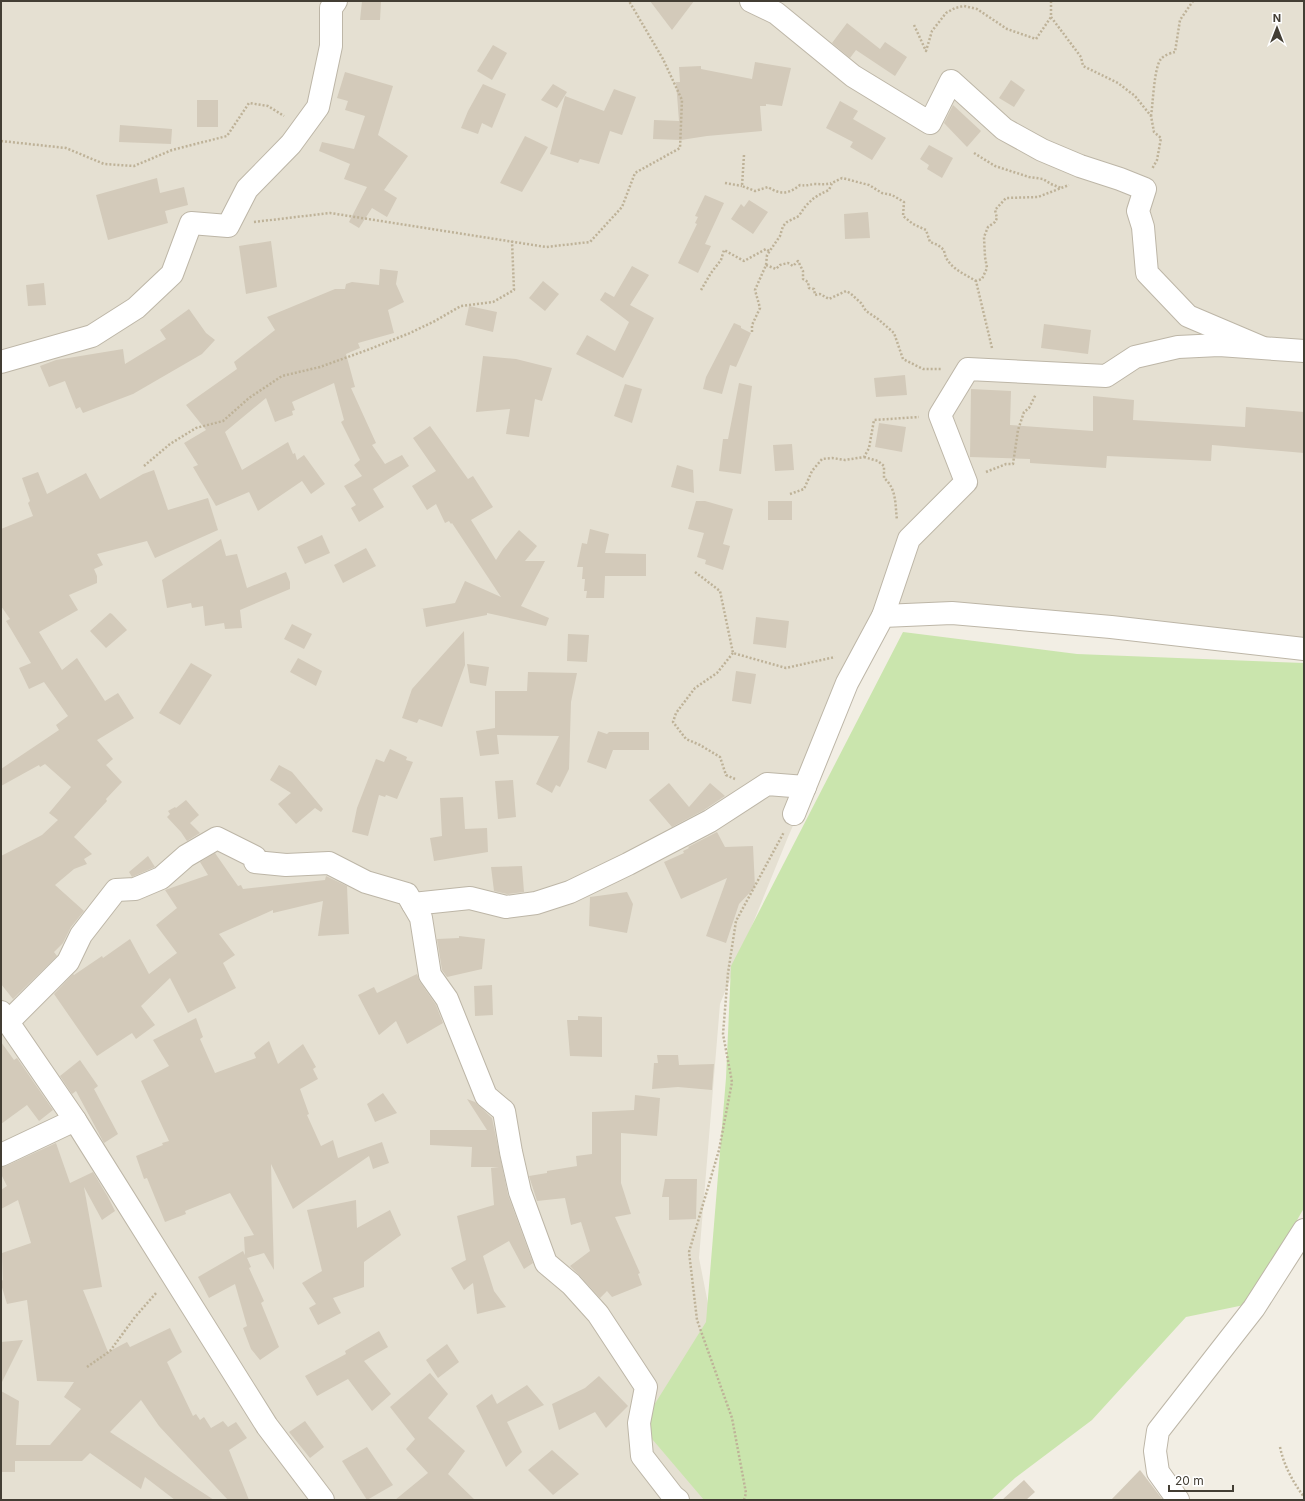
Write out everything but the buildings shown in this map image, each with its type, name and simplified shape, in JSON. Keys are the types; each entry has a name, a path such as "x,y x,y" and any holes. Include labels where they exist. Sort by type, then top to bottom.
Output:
{"street":[{"path":"1,362 92,336 136,308 172,274 191,223 228,226 247,189 291,144 318,107 331,46 331,8 336,1"},
{"path":"751,1 776,13 853,76 930,124 950,81 1004,129 1042,150 1080,166 1145,189 1138,211 1143,226 1147,273 1188,316 1261,347"},
{"path":"794,814 847,683 883,616 909,539 966,482 940,415 968,369 1106,376 1135,357 1178,347 1219,344 1304,351"},
{"path":"883,616 952,613 1111,627 1304,649"},
{"path":"413,904 470,898 506,906 536,903 570,892 628,864 710,821 767,784 805,787"},
{"path":"323,1500 267,1426 75,1120 4,1017 68,962 81,935 116,890 135,889 162,878 186,856 217,838 255,857 255,862 286,865 329,863 366,882 407,894 421,918 430,975 447,999 486,1096 504,1111 520,1192 546,1263 571,1284 598,1314 646,1387 639,1423 642,1456 673,1496 678,1500"},
{"path":"1,1155 75,1120"},
{"path":"1178,1500 1158,1472 1155,1451 1158,1431 1254,1308 1304,1230"}],"path":[{"path":"228,226 330,213 546,247 590,242 622,207 635,173 680,148 682,100 663,59 629,1"},
{"path":"914,25 926,51 932,32 946,13 955,8 964,6 977,9 1007,29 1036,39 1051,17 1051,1"},
{"path":"1145,189 1150,172 1157,160 1161,138 1154,132 1151,116 1156,72 1161,59 1168,54 1175,52 1180,20 1193,1"},
{"path":"1051,17 1081,57 1083,66 1118,83 1135,96 1151,116"},
{"path":"1,142 66,148 104,164 134,166 172,150 227,136 249,104 268,106 286,118 300,132"},
{"path":"974,153 995,166 1029,177 1043,179 1062,188"},
{"path":"742,186 744,155"},
{"path":"725,183 742,186 755,191 768,187 775,192 791,192 800,185 825,185 842,178 869,185 882,193 892,195 904,202 903,216 913,224 926,230 930,242 938,245 944,250 945,258 953,268 976,281 994,355 1005,371"},
{"path":"752,332 752,325 760,308 755,290 766,265 766,259 769,251 773,248 787,222 799,216 804,206 817,195 829,190 832,183"},
{"path":"976,281 982,279 988,268 985,257 984,237 988,227 995,222 997,218 995,210 1006,198 1038,197 1074,184"},
{"path":"144,466 170,444 196,428 223,421 249,398 282,376 320,367 370,349 410,333 435,321 460,306 493,302 514,290 512,241"},
{"path":"701,290 710,272 721,260 724,250 744,261 766,249 769,251"},
{"path":"766,265 776,269 780,265 788,263 793,266 798,262 803,271 803,279 808,282 809,288 814,289 815,295 820,294 829,298 846,291 850,293 861,303 866,311 878,319 894,334 902,359 923,369 968,369"},
{"path":"964,477 990,471 1006,464 1013,464 1018,430 1024,412 1029,408 1048,373"},
{"path":"864,456 869,448 874,420 940,415"},
{"path":"790,494 804,489 812,471 822,459 832,458 845,460 864,456 878,462 884,466 884,478 890,484 895,494 898,540 907,547"},
{"path":"695,572 720,591 733,653"},
{"path":"733,653 786,668 835,657 841,652"},
{"path":"733,653 717,673 695,688 676,713 673,722 686,739 700,745 720,758 726,775 740,781 748,797"},
{"path":"744,1500 746,1493 732,1418 697,1320 689,1252 719,1150 732,1082 723,1034 728,973 736,922 794,814"},
{"path":"87,1367 110,1351 148,1301 173,1276"},
{"path":"1280,1447 1293,1483 1304,1497"}],"shaded area":[{"path":"1,1 1304,1 1304,638 884,620 788,837 720,1004 699,1258 727,1400 959,1500 1,1500"}],"green space":[{"path":"903,632 1077,654 1304,663 1304,1208 1249,1304 1186,1317 1092,1420 1015,1478 991,1500 704,1500 641,1426 706,1322 726,1078 731,966"}]}
